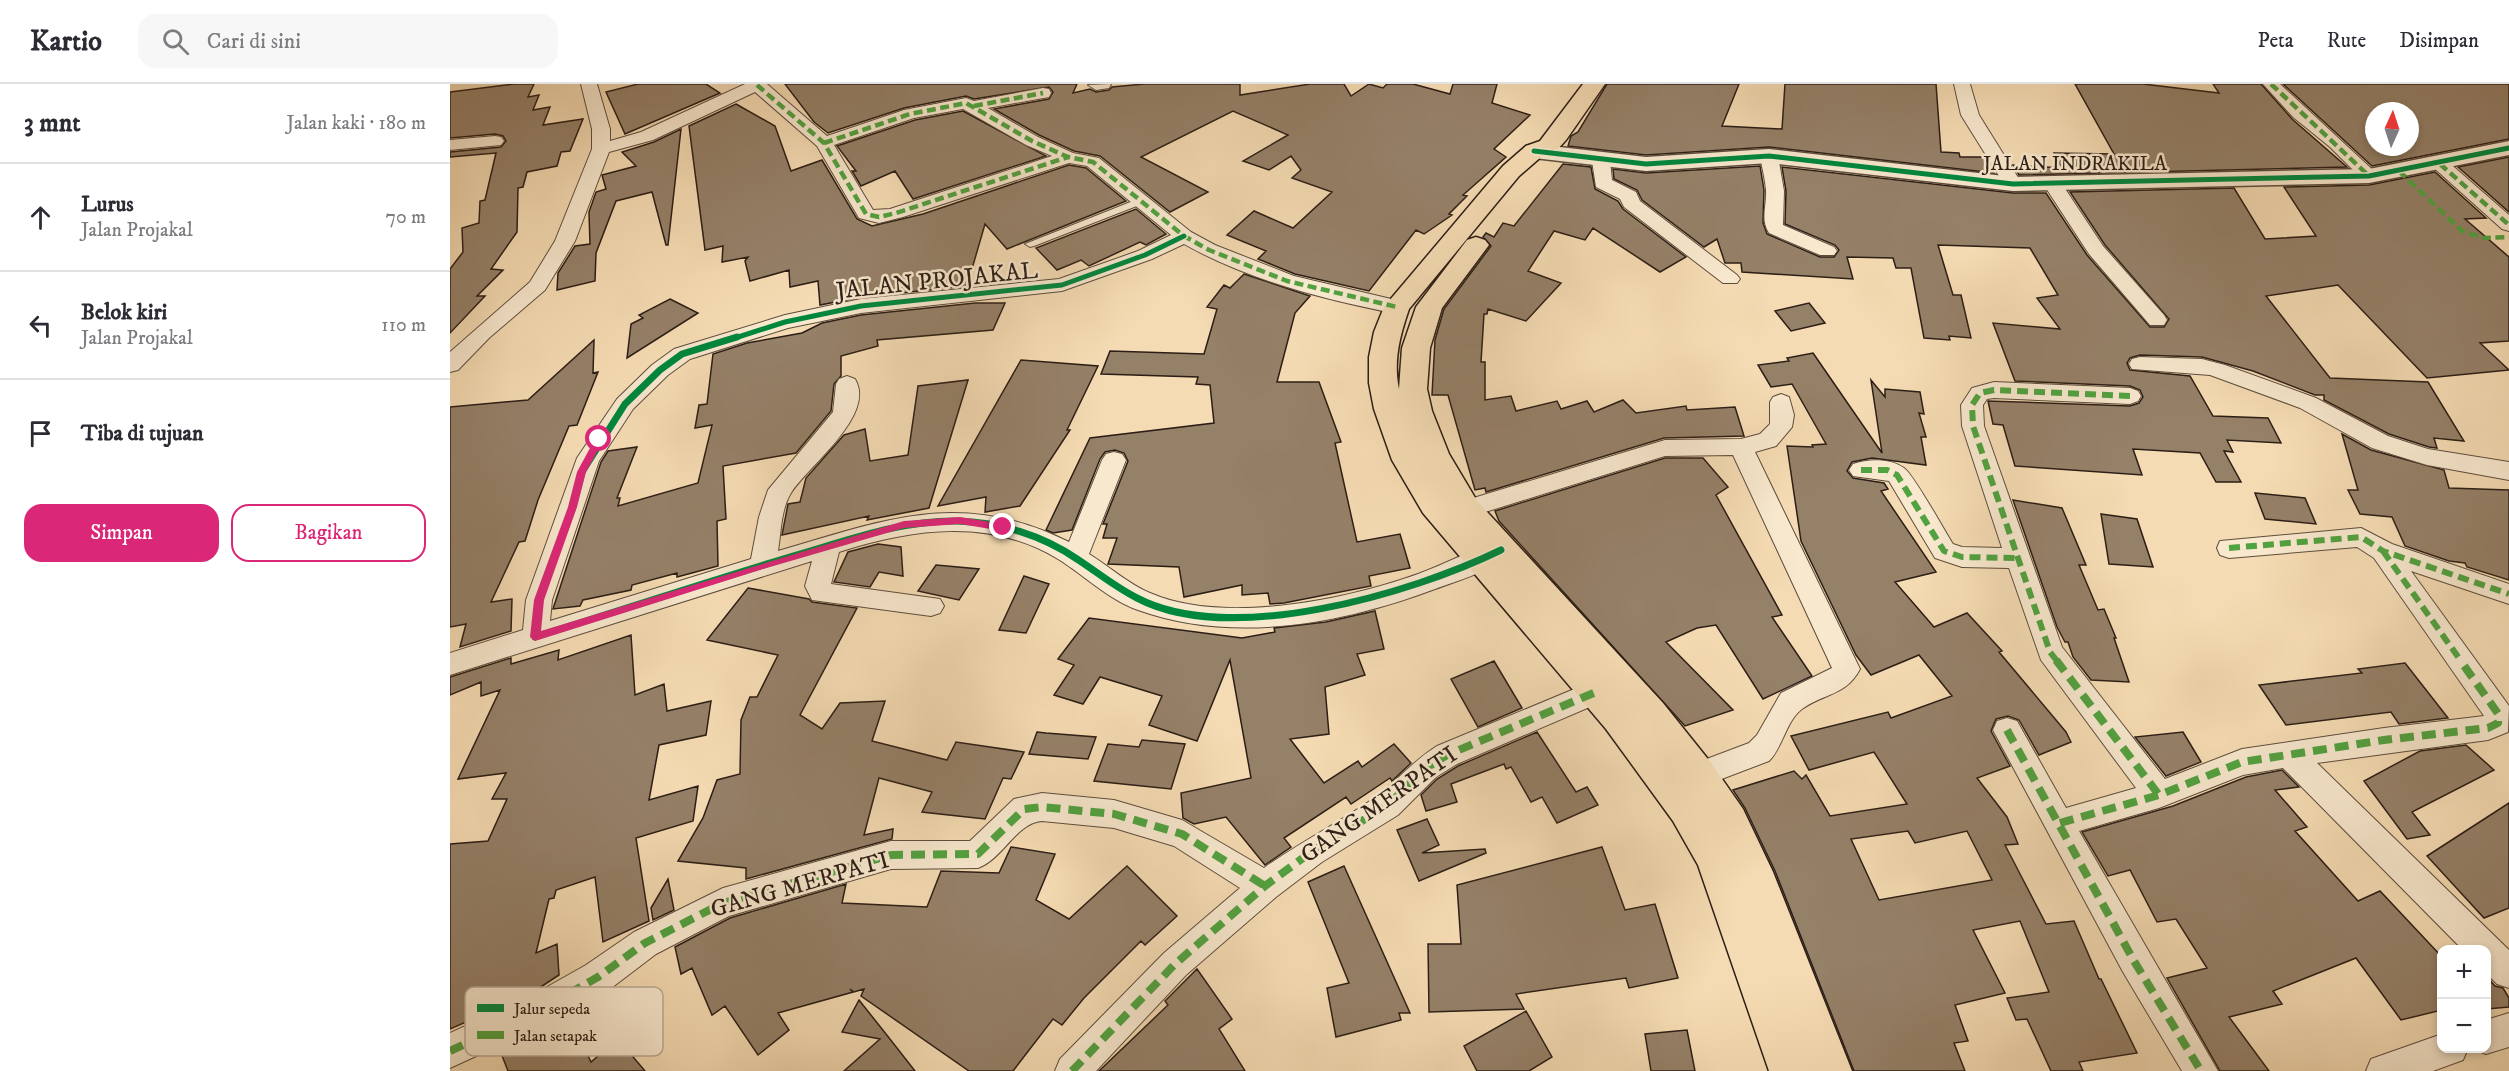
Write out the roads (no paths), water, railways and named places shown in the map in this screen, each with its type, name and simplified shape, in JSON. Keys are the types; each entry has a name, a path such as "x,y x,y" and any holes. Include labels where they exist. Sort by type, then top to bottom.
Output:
{"highway":[{"path":"1594,84 1429,307 1418,337 1412,371 1417,411 1440,469 1466,508 1491,555 1596,692 1638,721 1677,795 1715,857 1791,1071"},
{"path":"1544,151 1496,187 1397,307 1390,321 1382,374 1396,435 1419,484 1491,555 1638,721 1698,775 1729,822 1753,872 1830,1071"}],"street":[{"path":"450,365 467,346 538,286 565,241 601,149 601,129 589,84"},
{"path":"601,149 647,136 757,84 824,143 866,214 874,216 896,213 1068,157"},
{"path":"1096,85 1102,84"},
{"path":"1962,84 1970,115 2013,184"},
{"path":"2271,84 2369,176"},
{"path":"974,106 1043,93"},
{"path":"824,143 932,108 962,102 974,106 1032,141 1068,157 1093,162 1143,200 1184,236 1200,246 1273,276 1330,294 1397,307"},
{"path":"450,145 495,141"},
{"name":"JALAN INDRAKILA","path":"1544,151 1602,161 1646,164 1769,156 2013,184 2369,176 2440,164 2509,148"},
{"path":"1769,156 1775,191 1773,224 1776,229 1827,251"},
{"path":"1602,161 1603,183 1629,196 1631,203 1730,279"},
{"path":"2440,164 2509,225"},
{"path":"2051,182 2096,250 2157,320"},
{"name":"JALAN PROJAKAL","path":"535,637 539,600 585,465 599,439 625,404 660,370 682,354 785,322 861,306 1062,285 1145,255 1184,236"},
{"path":"2140,364 2209,368 2308,403 2380,441 2427,457 2509,471"},
{"path":"763,565 771,517 780,490 819,447 844,413 847,384"},
{"path":"2130,396 1994,390 1980,393 1972,405 1973,426 2050,652 2159,795"},
{"path":"1466,508 1665,448 1741,447 1759,443 1776,433 1783,414 1781,402"},
{"path":"1698,775 1759,752 1767,744 1778,720 1791,701 1844,675 1846,669 1741,447"},
{"path":"1076,557 1114,460"},
{"path":"1861,470 1887,470 1897,476 1944,551 1962,557 2017,558"},
{"path":"450,664 763,565 904,525 960,520 1022,533 1076,557 1112,584 1146,603 1180,614 1216,618 1251,618 1348,604 1400,592 1491,555"},
{"path":"2060,823 2159,795 2242,762 2384,740 2488,728 2498,723 2499,715 2383,551 2368,539 2355,536 2229,548"},
{"path":"828,546 818,586 821,593 931,606"},
{"path":"2383,551 2509,594"},
{"name":"GANG MERPATI","path":"582,987 598,978 645,943 723,903 891,855 968,856 978,854 1024,809 1042,807 1114,814 1155,824 1182,834 1265,886 1319,847 1388,805 1426,768 1447,754 1596,692"},
{"path":"2007,730 2134,961 2200,1071"},
{"path":"2289,754 2481,945"},
{"path":"1072,1071 1175,964 1265,886"},
{"path":"2491,955 2509,972"},
{"path":"2491,1036 2509,1030"},
{"name":"GANG MERPATI","path":"450,1051 465,1044"},
{"path":"2383,1071 2421,1065 2442,1053"}],"lane":[{"path":"1030,244 1143,200"}]}
